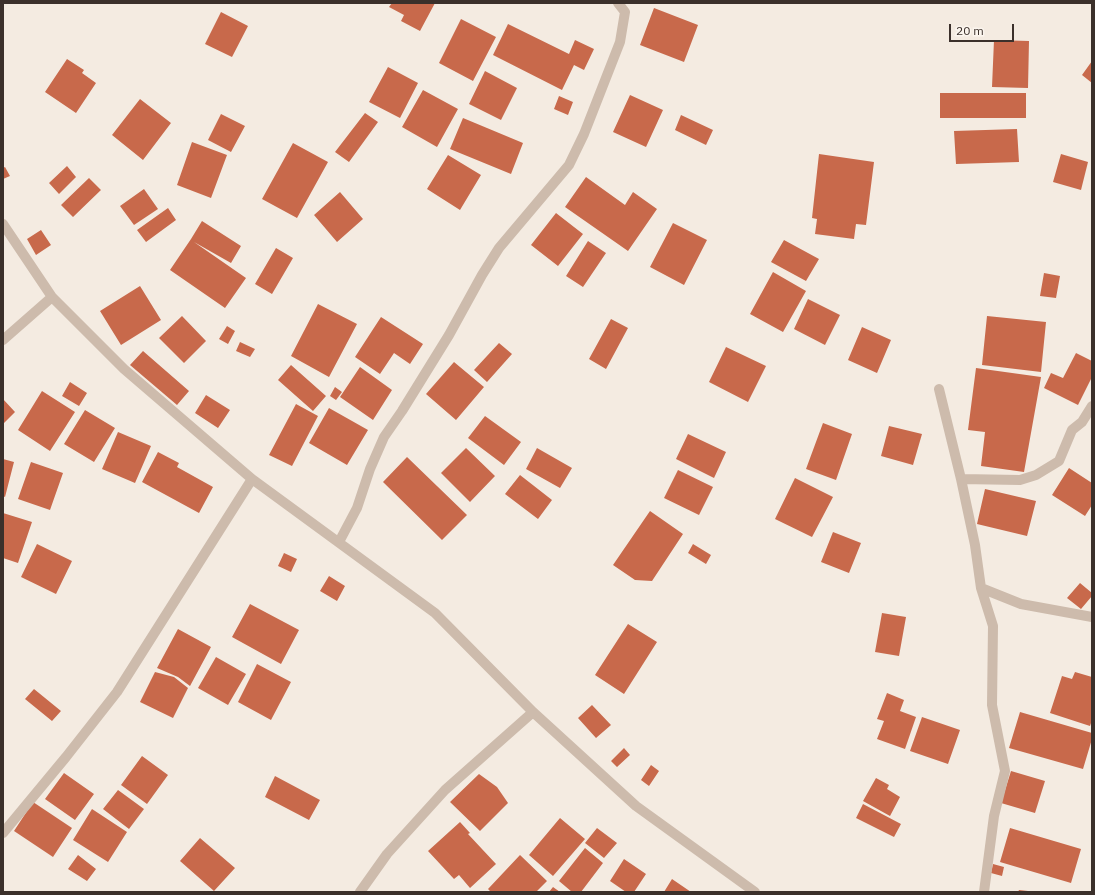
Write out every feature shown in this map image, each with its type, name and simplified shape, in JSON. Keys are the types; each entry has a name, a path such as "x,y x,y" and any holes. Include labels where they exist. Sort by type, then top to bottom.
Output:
{"street":[{"path":"339,542 358,508 370,469 384,436 402,411 449,335 482,275 499,248 569,165 584,134 620,42 625,12 618,3"},
{"path":"3,224 52,297 124,370 252,479 435,613 534,712 636,806 755,892"},
{"path":"3,340 52,297"},
{"path":"939,388 975,545 981,588 994,626 992,706 1005,771 994,816 984,892"},
{"path":"961,479 1020,480 1036,475 1059,461 1072,430 1082,422 1092,406"},
{"path":"3,833 66,757 117,692 252,479"},
{"path":"981,588 1021,604 1092,617"},
{"path":"360,892 387,854 445,790 534,712"}],"building":[{"path":"392,3 435,3 420,31 401,21 404,15 389,7"},
{"path":"654,8 698,25 684,62 640,45"},
{"path":"221,12 248,26 232,57 205,44"},
{"path":"461,19 496,37 473,81 439,63"},
{"path":"508,24 569,54 575,40 594,49 584,70 574,65 562,90 493,55"},
{"path":"994,40 1029,41 1028,88 992,87"},
{"path":"67,59 84,70 82,73 96,83 76,113 45,92"},
{"path":"1092,61 1092,83 1082,75"},
{"path":"388,67 418,83 400,118 369,102"},
{"path":"485,71 517,88 501,120 469,104"},
{"path":"423,90 458,109 437,147 402,127"},
{"path":"940,93 1026,93 1026,118 940,118"},
{"path":"630,95 663,110 646,147 613,132"},
{"path":"559,96 573,102 568,115 554,109"},
{"path":"140,99 171,123 143,160 112,135"},
{"path":"365,113 378,122 349,162 335,152"},
{"path":"221,114 245,126 231,152 208,140"},
{"path":"681,115 713,130 706,145 675,130"},
{"path":"463,118 523,143 511,174 450,149"},
{"path":"1017,129 1019,162 956,164 954,131"},
{"path":"192,142 227,155 211,198 177,185"},
{"path":"293,143 328,162 297,218 262,199"},
{"path":"819,154 874,162 866,225 856,224 854,239 815,234 817,219 812,218"},
{"path":"1061,154 1088,162 1081,190 1053,182"},
{"path":"448,155 481,175 460,210 427,189"},
{"path":"67,166 76,177 59,194 49,183"},
{"path":"5,167 10,176 3,179 3,168"},
{"path":"586,177 625,205 633,192 657,209 628,251 565,207"},
{"path":"89,178 101,190 73,217 61,205"},
{"path":"144,189 158,209 134,225 120,206"},
{"path":"340,192 363,219 337,242 314,215"},
{"path":"168,208 176,220 146,242 137,230"},
{"path":"556,213 583,234 558,266 531,245"},
{"path":"202,221 241,246 231,263 194,242 246,278 225,308 170,270"},
{"path":"673,223 707,240 684,285 650,267"},
{"path":"41,230 51,245 36,255 27,239"},
{"path":"784,240 819,259 806,281 771,262"},
{"path":"588,241 606,253 583,287 566,276"},
{"path":"276,248 293,258 272,294 255,284"},
{"path":"773,272 806,291 783,332 750,314"},
{"path":"1044,273 1060,276 1056,298 1040,296"},
{"path":"140,286 161,320 121,345 100,311"},
{"path":"808,299 840,315 825,345 794,329"},
{"path":"318,304 357,324 329,377 291,356"},
{"path":"182,316 206,341 184,363 159,338"},
{"path":"987,316 1046,322 1041,372 982,365"},
{"path":"381,317 423,344 410,364 394,353 380,374 355,357"},
{"path":"611,319 628,328 606,369 589,359"},
{"path":"227,326 235,331 228,344 219,339"},
{"path":"862,327 891,340 877,373 848,360"},
{"path":"240,342 255,349 250,357 236,351"},
{"path":"499,343 512,354 487,382 474,370"},
{"path":"726,347 766,366 748,402 709,382"},
{"path":"143,351 189,391 177,405 130,365"},
{"path":"1076,353 1092,361 1092,377 1078,405 1044,388 1051,373 1063,378"},
{"path":"454,362 484,387 456,420 426,394"},
{"path":"291,365 326,396 313,411 278,380"},
{"path":"360,367 392,390 373,420 340,397"},
{"path":"976,368 1041,377 1024,472 981,466 985,432 968,430"},
{"path":"70,382 87,393 79,406 62,396"},
{"path":"335,387 342,392 336,400 330,396"},
{"path":"42,391 75,412 50,451 18,430"},
{"path":"206,395 230,410 218,428 195,413"},
{"path":"3,399 15,412 3,424"},
{"path":"296,404 318,416 292,466 269,455"},
{"path":"329,408 368,430 347,465 309,443"},
{"path":"85,410 115,428 94,462 64,444"},
{"path":"485,416 521,442 504,465 468,438"},
{"path":"823,423 852,434 836,480 806,469"},
{"path":"889,426 922,434 913,465 881,456"},
{"path":"118,432 151,446 135,483 102,469"},
{"path":"688,434 726,452 714,478 676,459"},
{"path":"466,448 495,476 470,502 441,473"},
{"path":"537,448 572,468 560,488 526,469"},
{"path":"158,452 179,463 177,467 213,487 199,513 142,482"},
{"path":"407,457 467,515 442,540 383,482"},
{"path":"3,459 14,462 5,497 3,496"},
{"path":"31,462 63,473 50,510 18,499"},
{"path":"1069,468 1092,483 1092,505 1085,516 1052,495"},
{"path":"678,470 713,487 699,515 664,498"},
{"path":"520,475 552,500 538,519 505,494"},
{"path":"795,478 833,497 812,537 775,519"},
{"path":"985,489 1036,501 1027,536 977,524"},
{"path":"650,511 683,534 652,581 635,580 613,565"},
{"path":"3,513 32,522 18,563 3,558"},
{"path":"833,532 861,543 849,573 821,562"},
{"path":"37,544 72,561 56,594 21,577"},
{"path":"693,544 711,555 706,564 688,553"},
{"path":"284,553 297,559 291,572 278,566"},
{"path":"329,576 345,586 337,601 320,591"},
{"path":"1080,583 1092,593 1092,596 1081,609 1067,598"},
{"path":"250,604 299,630 281,664 232,637"},
{"path":"882,613 906,617 899,656 875,652"},
{"path":"628,624 657,642 624,694 595,675"},
{"path":"178,629 211,647 190,686 178,677 157,668"},
{"path":"216,657 246,674 228,705 198,688"},
{"path":"257,664 291,682 271,720 238,702"},
{"path":"155,672 174,677 188,688 173,718 140,702"},
{"path":"1075,672 1092,677 1092,720 1090,726 1050,713 1062,676 1072,679"},
{"path":"34,689 61,711 52,721 25,699"},
{"path":"887,693 904,700 900,711 916,717 905,749 877,739 884,721 877,719"},
{"path":"592,705 611,725 596,738 578,718"},
{"path":"1020,712 1092,733 1092,739 1083,769 1009,748"},
{"path":"922,717 960,730 948,764 910,751"},
{"path":"624,748 630,755 617,767 611,761"},
{"path":"142,756 168,775 147,804 121,785"},
{"path":"651,765 659,771 649,786 641,780"},
{"path":"1011,771 1045,781 1035,813 1001,803"},
{"path":"64,773 94,794 75,820 45,799"},
{"path":"479,774 497,787 508,803 480,831 450,802"},
{"path":"275,776 320,800 309,820 265,797"},
{"path":"876,778 889,785 887,789 900,797 890,816 863,801"},
{"path":"118,790 144,809 129,829 103,809"},
{"path":"33,802 72,828 53,857 14,831"},
{"path":"863,804 901,824 894,837 856,818"},
{"path":"92,809 127,832 108,862 73,840"},
{"path":"560,818 585,839 553,876 529,855"},
{"path":"460,822 470,833 468,834 496,864 470,888 459,875 454,879 428,851"},
{"path":"597,828 617,843 604,858 585,843"},
{"path":"1010,828 1081,849 1071,883 1000,862"},
{"path":"200,838 235,868 214,891 180,861"},
{"path":"585,848 603,863 581,892 572,892 559,881"},
{"path":"78,855 96,869 87,881 68,869"},
{"path":"520,855 547,881 536,892 491,892 488,889"},
{"path":"624,859 646,874 634,892 626,892 610,881"},
{"path":"993,864 1004,867 1002,876 991,873"},
{"path":"672,879 691,892 664,892"},
{"path":"553,887 560,892 549,892"},
{"path":"1019,890 1028,891 1028,892 1018,892"}]}
